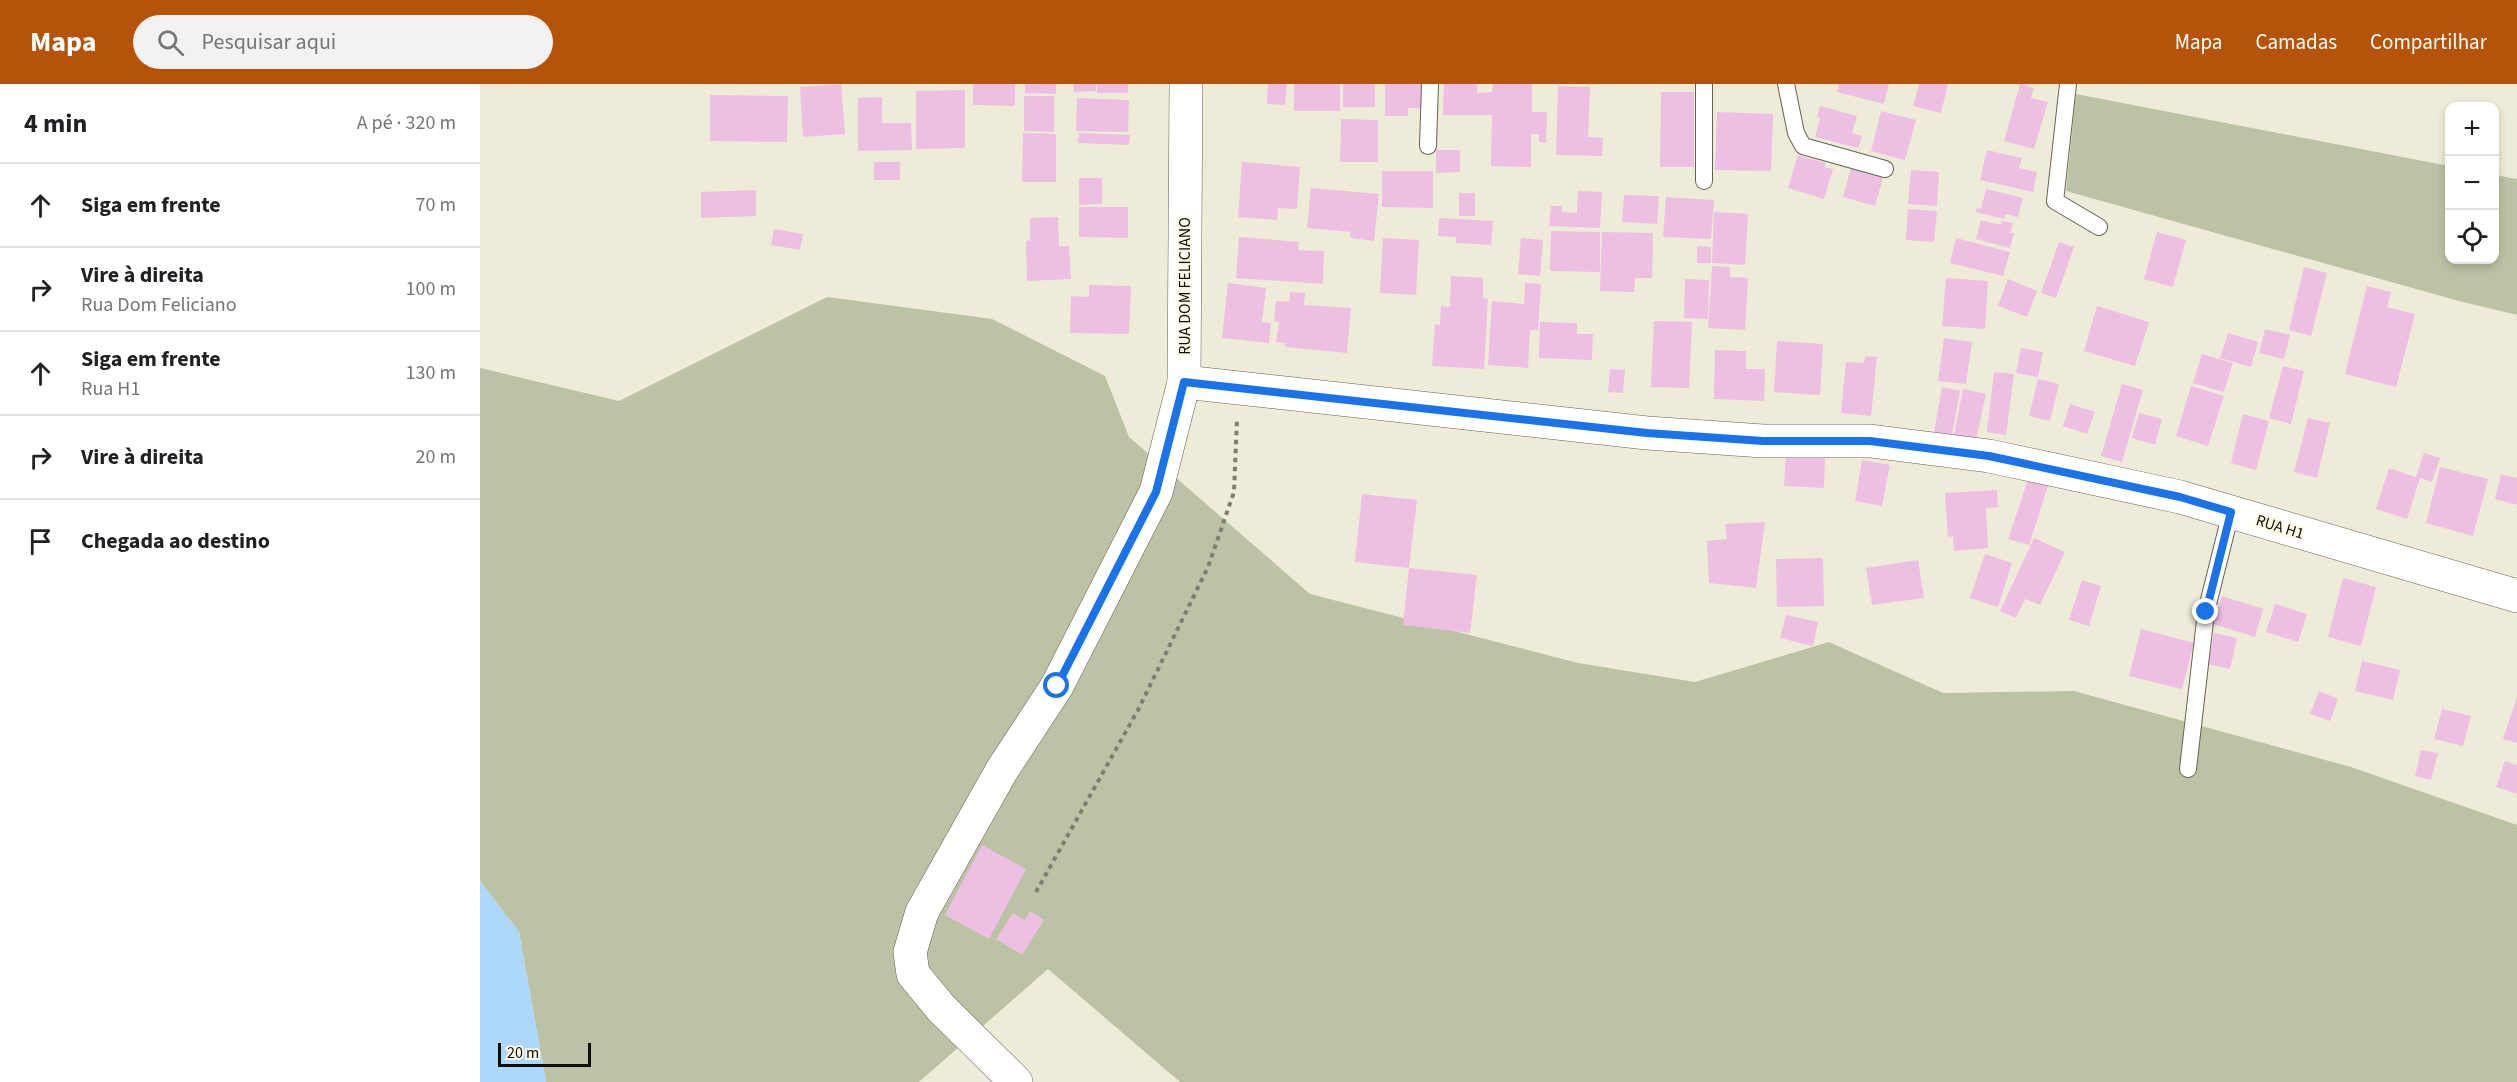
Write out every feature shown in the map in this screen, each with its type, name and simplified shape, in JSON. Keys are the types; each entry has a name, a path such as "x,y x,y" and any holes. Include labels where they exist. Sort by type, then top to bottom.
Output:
{"street":[{"name":"RUA DOM FELICIANO","path":"1016,1082 942,1008 913,974 910,952 922,912 1002,770 1057,686 1156,492 1184,382 1186,84"},
{"path":"1184,382 1237,388"},
{"name":"RUA H1","path":"1237,388 1647,433 1763,441 1870,441 1989,456 2180,497 2517,596"}],"lane":[{"path":"1428,146 1431,84"},
{"path":"1704,84 1704,181"},
{"path":"1786,84 1796,132 1803,146 1885,169"},
{"path":"2068,84 2055,201 2099,226"},
{"path":"2188,769 2206,612 2231,512"}],"path":[{"path":"1036,892 1138,710 1209,567 1234,492 1238,443 1237,388"}],"green space":[{"path":"2076,94 2445,165 2445,264 2499,264 2499,176 2517,179 2517,315 2459,301 2066,191"},
{"path":"827,297 992,319 1105,376 1129,437 1310,594 1578,663 1695,682 1829,642 1943,693 2074,691 2351,767 2517,825 2517,1082 1180,1082 1048,969 919,1082 546,1082 519,932 480,881 480,368 619,401"}],"water":[{"path":"480,881 519,932 546,1082 480,1082"}],"building":[{"path":"841,84 845,134 803,137 800,87"},
{"path":"973,84 1015,84 1015,106 973,105"},
{"path":"1025,84 1056,84 1056,94 1025,93"},
{"path":"1073,84 1096,84 1096,91 1074,92"},
{"path":"1097,84 1128,84 1128,93 1097,93"},
{"path":"1268,84 1287,84 1285,105 1267,104"},
{"path":"1294,84 1340,84 1340,111 1294,111"},
{"path":"1343,84 1375,84 1375,107 1343,107"},
{"path":"1385,84 1424,84 1423,108 1408,108 1408,116 1385,116"},
{"path":"1444,84 1477,84 1477,93 1492,92 1493,84 1532,84 1532,112 1547,112 1546,143 1539,142 1539,134 1531,134 1531,167 1491,166 1492,115 1443,115"},
{"path":"1839,84 1889,84 1884,104 1837,92"},
{"path":"1919,84 1948,84 1941,113 1913,106"},
{"path":"2020,84 2034,88 2031,98 2048,102 2034,149 2004,141"},
{"path":"1558,86 1590,87 1588,137 1603,138 1602,156 1556,155"},
{"path":"965,90 965,148 916,149 916,91"},
{"path":"1661,92 1694,92 1694,167 1660,167"},
{"path":"710,95 788,96 787,142 710,141"},
{"path":"1024,96 1054,96 1054,132 1024,131"},
{"path":"882,97 882,123 911,123 912,150 858,151 858,98"},
{"path":"1077,98 1129,100 1128,132 1076,131"},
{"path":"1820,106 1857,116 1852,133 1862,136 1858,148 1815,137 1820,118 1817,117"},
{"path":"1881,111 1916,120 1905,160 1871,151"},
{"path":"1717,112 1773,114 1771,171 1715,170"},
{"path":"1341,119 1378,120 1378,162 1340,162"},
{"path":"1023,133 1056,134 1056,182 1022,182"},
{"path":"1079,133 1130,135 1129,145 1078,143"},
{"path":"1436,150 1460,150 1460,172 1436,173"},
{"path":"1987,150 2022,158 2019,168 2037,172 2033,192 1980,180"},
{"path":"1798,155 1826,163 1824,167 1833,169 1824,199 1788,188"},
{"path":"874,162 900,162 900,180 874,180"},
{"path":"1242,162 1300,167 1297,209 1278,208 1277,220 1238,217"},
{"path":"1851,168 1883,178 1875,206 1843,197"},
{"path":"1911,170 1939,172 1937,206 1908,204"},
{"path":"1382,171 1433,171 1433,208 1382,207"},
{"path":"1079,178 1102,178 1102,204 1079,205"},
{"path":"1311,188 1379,194 1374,241 1350,238 1351,232 1307,228"},
{"path":"1986,189 2023,198 2018,217 2006,214 2004,219 1976,212 1977,208 1981,209"},
{"path":"756,190 756,216 701,218 701,192"},
{"path":"1578,191 1602,192 1600,228 1549,226 1551,206 1562,206 1562,212 1577,213"},
{"path":"1459,193 1475,193 1475,216 1459,216"},
{"path":"1624,195 1659,196 1657,224 1622,222"},
{"path":"1666,197 1714,200 1711,239 1663,237"},
{"path":"1079,207 1128,207 1128,238 1079,237"},
{"path":"1908,209 1937,211 1934,242 1906,240"},
{"path":"1714,212 1748,214 1745,265 1712,263"},
{"path":"1058,217 1059,246 1069,246 1071,279 1027,281 1026,241 1030,240 1030,218"},
{"path":"1439,218 1493,221 1491,245 1456,243 1456,237 1438,236"},
{"path":"1981,220 2001,225 2002,221 2013,223 2010,233 2014,233 2010,248 1976,239"},
{"path":"774,229 803,234 800,250 771,245"},
{"path":"1551,231 1600,232 1600,272 1550,271"},
{"path":"1602,232 1653,233 1652,278 1635,278 1634,292 1600,291"},
{"path":"2157,232 2186,240 2173,287 2144,279"},
{"path":"1239,237 1299,242 1298,250 1324,251 1323,284 1236,278"},
{"path":"1383,238 1419,240 1416,295 1380,293"},
{"path":"1521,238 1543,240 1540,276 1518,274"},
{"path":"1956,238 2010,252 2003,276 1950,263"},
{"path":"2059,242 2074,247 2056,298 2041,293"},
{"path":"1697,246 1711,247 1711,263 1697,263"},
{"path":"1712,266 1730,267 1730,277 1748,278 1745,330 1708,328"},
{"path":"2304,267 2327,273 2311,336 2289,330"},
{"path":"1451,276 1483,278 1483,298 1488,299 1484,369 1432,366 1435,324 1440,325 1441,306 1450,307"},
{"path":"1946,278 1988,281 1985,329 1942,326"},
{"path":"1685,279 1709,280 1708,319 1684,318"},
{"path":"2008,279 2037,291 2027,317 1998,306"},
{"path":"1228,283 1266,288 1262,322 1271,323 1269,343 1222,338"},
{"path":"1525,283 1541,284 1538,330 1530,330 1528,368 1488,365 1492,301 1524,304"},
{"path":"1089,285 1131,286 1129,334 1070,333 1071,296 1089,297"},
{"path":"2367,286 2391,292 2387,307 2415,314 2396,387 2345,374"},
{"path":"1290,292 1305,293 1304,305 1351,308 1347,353 1285,347 1286,343 1276,342 1279,322 1274,321 1276,301 1289,302"},
{"path":"2097,306 2149,322 2135,366 2084,351"},
{"path":"1654,321 1692,322 1689,388 1651,387"},
{"path":"1540,322 1577,323 1577,334 1593,334 1592,360 1539,358"},
{"path":"2265,329 2290,335 2284,359 2259,353"},
{"path":"2228,333 2258,342 2251,367 2220,358"},
{"path":"1944,338 1972,342 1966,384 1938,381"},
{"path":"1777,341 1823,344 1820,395 1774,392"},
{"path":"2021,348 2043,352 2038,377 2016,373"},
{"path":"1715,350 1746,351 1746,369 1765,369 1764,401 1714,399"},
{"path":"2202,354 2233,363 2224,392 2193,383"},
{"path":"1865,356 1877,357 1871,416 1841,413 1846,362 1864,363"},
{"path":"2283,366 2304,371 2291,424 2269,418"},
{"path":"1610,369 1625,370 1623,393 1608,392"},
{"path":"1994,372 2014,374 2006,435 1987,432"},
{"path":"2038,379 2059,384 2050,421 2029,416"},
{"path":"2122,384 2143,390 2122,462 2101,456"},
{"path":"2191,386 2224,396 2208,446 2176,436"},
{"path":"1942,387 1960,391 1952,435 1934,432"},
{"path":"1963,389 1986,394 1976,440 1954,435"},
{"path":"2070,404 2095,412 2087,434 2063,426"},
{"path":"2139,413 2162,419 2155,445 2132,438"},
{"path":"2243,414 2269,421 2256,470 2231,463"},
{"path":"2308,418 2330,423 2317,478 2294,472"},
{"path":"2424,453 2440,458 2432,482 2420,478 2407,519 2376,509 2389,468 2416,477"},
{"path":"1786,454 1825,456 1824,488 1784,486"},
{"path":"1862,460 1890,465 1882,506 1855,501"},
{"path":"2440,467 2488,479 2473,536 2426,523"},
{"path":"2501,474 2517,478 2517,505 2495,499"},
{"path":"2028,480 2048,486 2029,545 2008,539"},
{"path":"1997,490 1998,507 1986,508 1988,548 1954,551 1953,536 1948,537 1945,493"},
{"path":"1362,494 1417,500 1409,568 1355,562"},
{"path":"1765,522 1756,588 1709,583 1707,541 1727,539 1725,524"},
{"path":"2034,538 2065,552 2040,605 2025,599 2016,618 2000,611"},
{"path":"1985,554 2012,563 1998,607 1970,598"},
{"path":"1823,558 1824,606 1777,607 1776,559"},
{"path":"1918,560 1924,598 1872,605 1866,568"},
{"path":"1409,568 1477,575 1470,633 1403,625"},
{"path":"2343,578 2376,587 2361,646 2328,637"},
{"path":"2082,580 2101,586 2089,626 2069,620"},
{"path":"2222,596 2263,609 2255,637 2213,624"},
{"path":"2275,604 2307,614 2298,642 2266,632"},
{"path":"1786,615 1818,622 1813,646 1780,638"},
{"path":"2141,629 2194,643 2182,689 2129,676"},
{"path":"2214,633 2237,638 2230,669 2208,664"},
{"path":"2362,661 2400,670 2393,700 2355,691"},
{"path":"2319,691 2338,699 2330,721 2310,714"},
{"path":"2517,697 2517,743 2503,739"},
{"path":"2442,709 2471,716 2463,746 2434,739"},
{"path":"2421,750 2438,753 2431,780 2415,776"},
{"path":"2505,761 2517,765 2517,794 2496,787"},
{"path":"982,845 1026,869 989,939 945,915"},
{"path":"1030,911 1044,920 1022,955 996,939 1013,913 1025,920"}],"route":[{"path":"1057,686 1156,492 1184,382 1647,433 1763,441 1870,441 1989,456 2180,497 2231,512 2206,612"}]}
